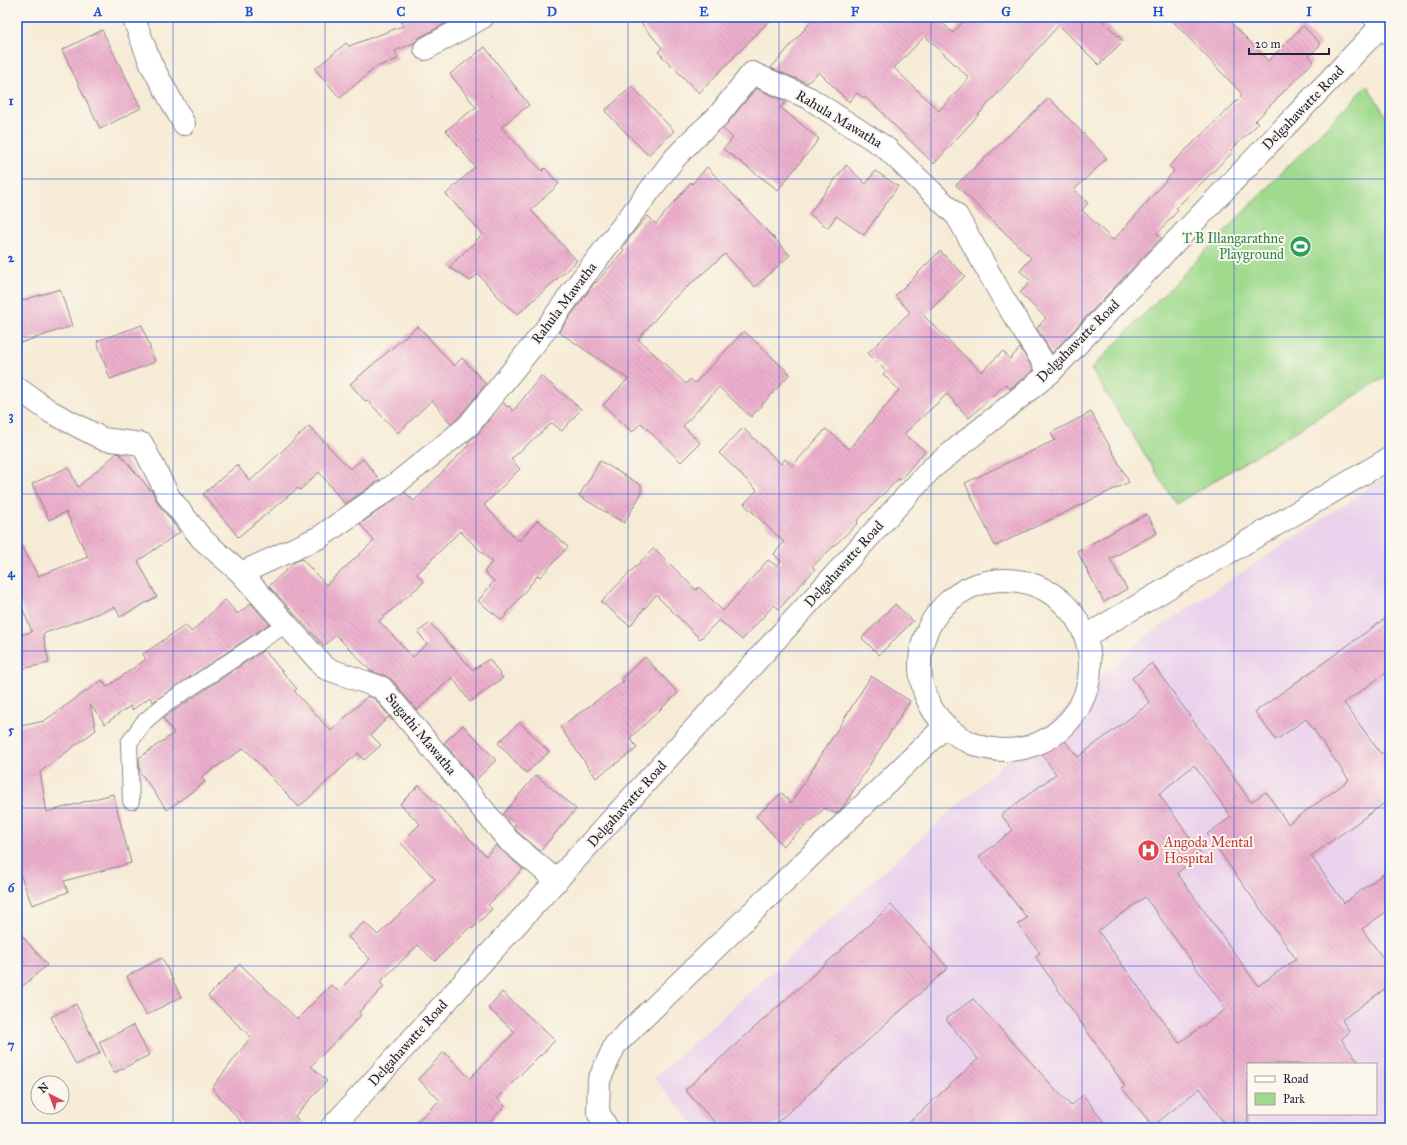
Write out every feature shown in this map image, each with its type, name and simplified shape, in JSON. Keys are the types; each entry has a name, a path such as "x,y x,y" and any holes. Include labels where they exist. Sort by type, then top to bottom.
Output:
{"street":[{"path":"133,17 151,64 184,124"},
{"path":"425,49 484,17"},
{"name":"Delgahawatte Road","path":"331,1128 931,469 1050,373 1382,25"},
{"name":"Rahula Mawatha","path":"240,573 320,537 397,483 468,426 543,333 578,284 674,159 694,137 718,116 752,73 809,98 886,148 957,216 1003,298 1050,373"},
{"path":"17,388 51,412 103,438 142,444 169,497 202,539 240,573"},
{"path":"1086,636 1390,458"},
{"name":"Sugathi Mawatha","path":"240,573 325,668 382,688 509,841 557,881"},
{"path":"999,580 1026,582 1052,593 1072,612 1086,636 1091,665 1086,693 1072,718 1051,738 1024,749 995,751 968,743 944,727 928,704 920,678 920,649 930,623 948,602 972,587 999,580"},
{"path":"606,1128 598,1112 599,1080 615,1045 944,727"}],"lane":[{"path":"131,801 129,743 144,722 164,705 286,624"}],"shaded area":[{"name":"Angoda Mental Hospital","path":"1390,474 1390,1128 697,1128 654,1078 1146,636"}],"green space":[{"name":"T B Illangarathne Playground","path":"1367,85 1390,123 1390,374 1176,504 1091,369"}],"building":[{"path":"413,17 457,17 419,38 414,43 395,51 398,59 376,67 340,98 315,69 346,43 349,46 403,26 401,22"},
{"path":"636,17 773,17 699,93 658,52 662,48"},
{"path":"815,17 944,17 940,20 953,33 967,17 1099,17 1123,41 1099,65 1059,25 934,164 865,97 864,98 857,93 849,102 819,72 807,83 771,68","holes":["925,36 969,78 939,111 894,68"]},
{"path":"1169,17 1226,17 1268,61 1303,26 1321,44 1309,56 1314,61 1255,121 1258,124 1231,150 1233,152 1176,208 1178,210 1157,234 1161,238 1052,353 1037,328 1046,318 1020,293 1031,281 1020,271 1031,258 956,185 1049,98 1107,158 1074,190 1088,203 1082,210 1113,240 1174,171 1169,166 1241,97 1240,96 1242,94"},
{"path":"102,30 141,108 100,129 62,50"},
{"path":"485,47 529,105 501,127 542,171 545,168 559,184 531,210 577,261 518,314 506,305 478,274 470,281 449,267 483,234 446,194 475,167 446,130 476,107 450,74"},
{"path":"632,86 674,131 648,155 605,111"},
{"path":"756,88 786,102 780,107 819,139 778,190 723,149 733,138 723,129"},
{"path":"846,165 866,184 875,171 898,186 864,235 836,216 828,228 809,214"},
{"path":"707,167 790,255 755,287 725,254 671,301 638,339 686,384 690,379 695,383 744,331 790,374 751,417 719,387 683,426 700,443 681,462 641,423 632,432 603,405 628,379 559,332 595,282 596,283 624,250 622,248 636,229 648,216 656,224 691,182 692,184"},
{"path":"940,251 965,276 924,316 981,372 1003,351 1010,359 1020,348 1034,370 1010,389 1005,384 969,418 947,394 904,434 925,451 900,480 898,479 857,521 858,523 812,567 815,569 779,609 774,605 742,640 719,620 700,639 656,595 630,626 601,602 654,548 696,590 699,587 723,611 768,560 777,566 781,561 774,554 784,542 744,504 757,490 719,453 743,428 781,464 785,459 792,466 826,429 849,449 899,390 883,374 886,371 868,353 910,312 895,296"},
{"path":"60,289 72,326 17,344 17,302"},
{"path":"142,325 155,362 110,379 97,341"},
{"path":"418,326 454,366 462,358 486,384 459,417 451,424 432,400 398,433 350,384"},
{"path":"541,376 581,409 562,431 552,423 511,459 520,469 484,505 519,541 538,520 568,547 540,577 538,575 502,620 478,601 494,581 484,572 492,562 460,531 417,574 424,582 379,621 413,657 427,644 418,632 430,623 473,670 489,659 503,678 470,702 452,677 417,710 392,680 386,676 371,671 336,635 324,646 269,586 295,562 302,559 326,585 374,541 360,524 405,492 414,501 469,445 467,443 478,434 503,402 513,411"},
{"path":"1091,412 1129,482 995,546 965,483 1055,440 1051,433"},
{"path":"309,426 350,469 363,459 380,480 345,504 319,472 300,490 298,488 238,537 203,494 237,465 250,481"},
{"path":"117,453 120,454 150,490 151,489 159,505 180,532 138,561 157,597 120,617 115,607 43,634 49,663 17,670 17,636 32,632 17,595 17,537 38,576 88,557 66,512 49,520 32,484 68,467 78,487"},
{"path":"600,461 641,485 641,494 624,523 579,496"},
{"path":"1147,514 1157,533 1110,559 1127,589 1104,602 1077,551"},
{"path":"225,600 238,614 251,603 269,624 153,702 150,697 132,710 130,706 105,724 90,704 96,730 40,772 47,812 113,794 131,863 64,881 68,892 32,905 17,866 17,727 44,721 102,680 107,687 146,659 143,654 186,625 191,632"},
{"path":"895,604 913,621 879,655 862,638"},
{"path":"1390,615 1390,670 1344,703 1381,754 1390,748 1390,799 1311,856 1344,903 1390,869 1390,909 1362,929 1390,968 1390,985 1342,1020 1350,1032 1341,1039 1359,1063 1247,1063 1248,1128 1227,1128 1200,1088 1153,1126 1122,1088 1125,1086 1035,956 1040,953 1018,924 1027,918 979,857 1013,830 1001,815 1056,774 1040,752 1061,736 1078,757 1150,703 1132,678 1152,663 1251,802 1266,792 1288,824 1349,780 1306,719 1276,740 1255,712","holes":["1194,765 1231,817 1207,834 1296,959 1258,986 1177,873 1202,855 1159,794","1145,897 1226,1009 1179,1043 1098,931"]},
{"path":"264,650 297,689 294,691 331,731 368,696 375,699 393,721 388,717 371,735 381,745 364,760 358,753 299,807 244,748 201,777 205,782 167,810 140,772 139,758 174,733 163,718"},
{"path":"645,657 678,693 630,738 637,748 596,778 560,727 624,681 621,679"},
{"path":"871,676 910,701 843,807 836,814 825,808 783,846 756,816 782,793 791,803"},
{"path":"520,722 549,752 526,773 498,743"},
{"path":"463,725 496,760 475,781 444,743"},
{"path":"536,775 576,809 540,851 518,832 514,827 516,825 503,814"},
{"path":"419,785 486,856 496,845 523,869 488,905 492,909 472,929 470,927 435,961 418,945 380,982 384,987 359,1012 361,1015 311,1066 327,1081 295,1116 305,1128 246,1128 212,1088 251,1037 208,996 240,964 297,1019 331,985 338,991 370,959 348,937 364,922 378,935 435,879 401,843 420,824 400,804"},
{"path":"891,905 948,968 771,1128 720,1128 685,1090"},
{"path":"17,930 47,965 17,991"},
{"path":"162,958 181,997 146,1015 127,976"},
{"path":"502,992 555,1040 541,1056 540,1055 497,1098 505,1106 484,1128 410,1128 440,1100 418,1079 444,1052 470,1078 515,1032 488,1008"},
{"path":"973,999 1071,1106 1083,1095 1109,1128 903,1128 978,1059 946,1019"},
{"path":"76,1004 100,1053 76,1065 51,1017"},
{"path":"134,1025 149,1055 114,1073 99,1042"}],"place":[{"name":"T B Illangarathne Playground","path":"1300,246"},
{"name":"Angoda Mental Hospital","path":"1149,850"}]}
